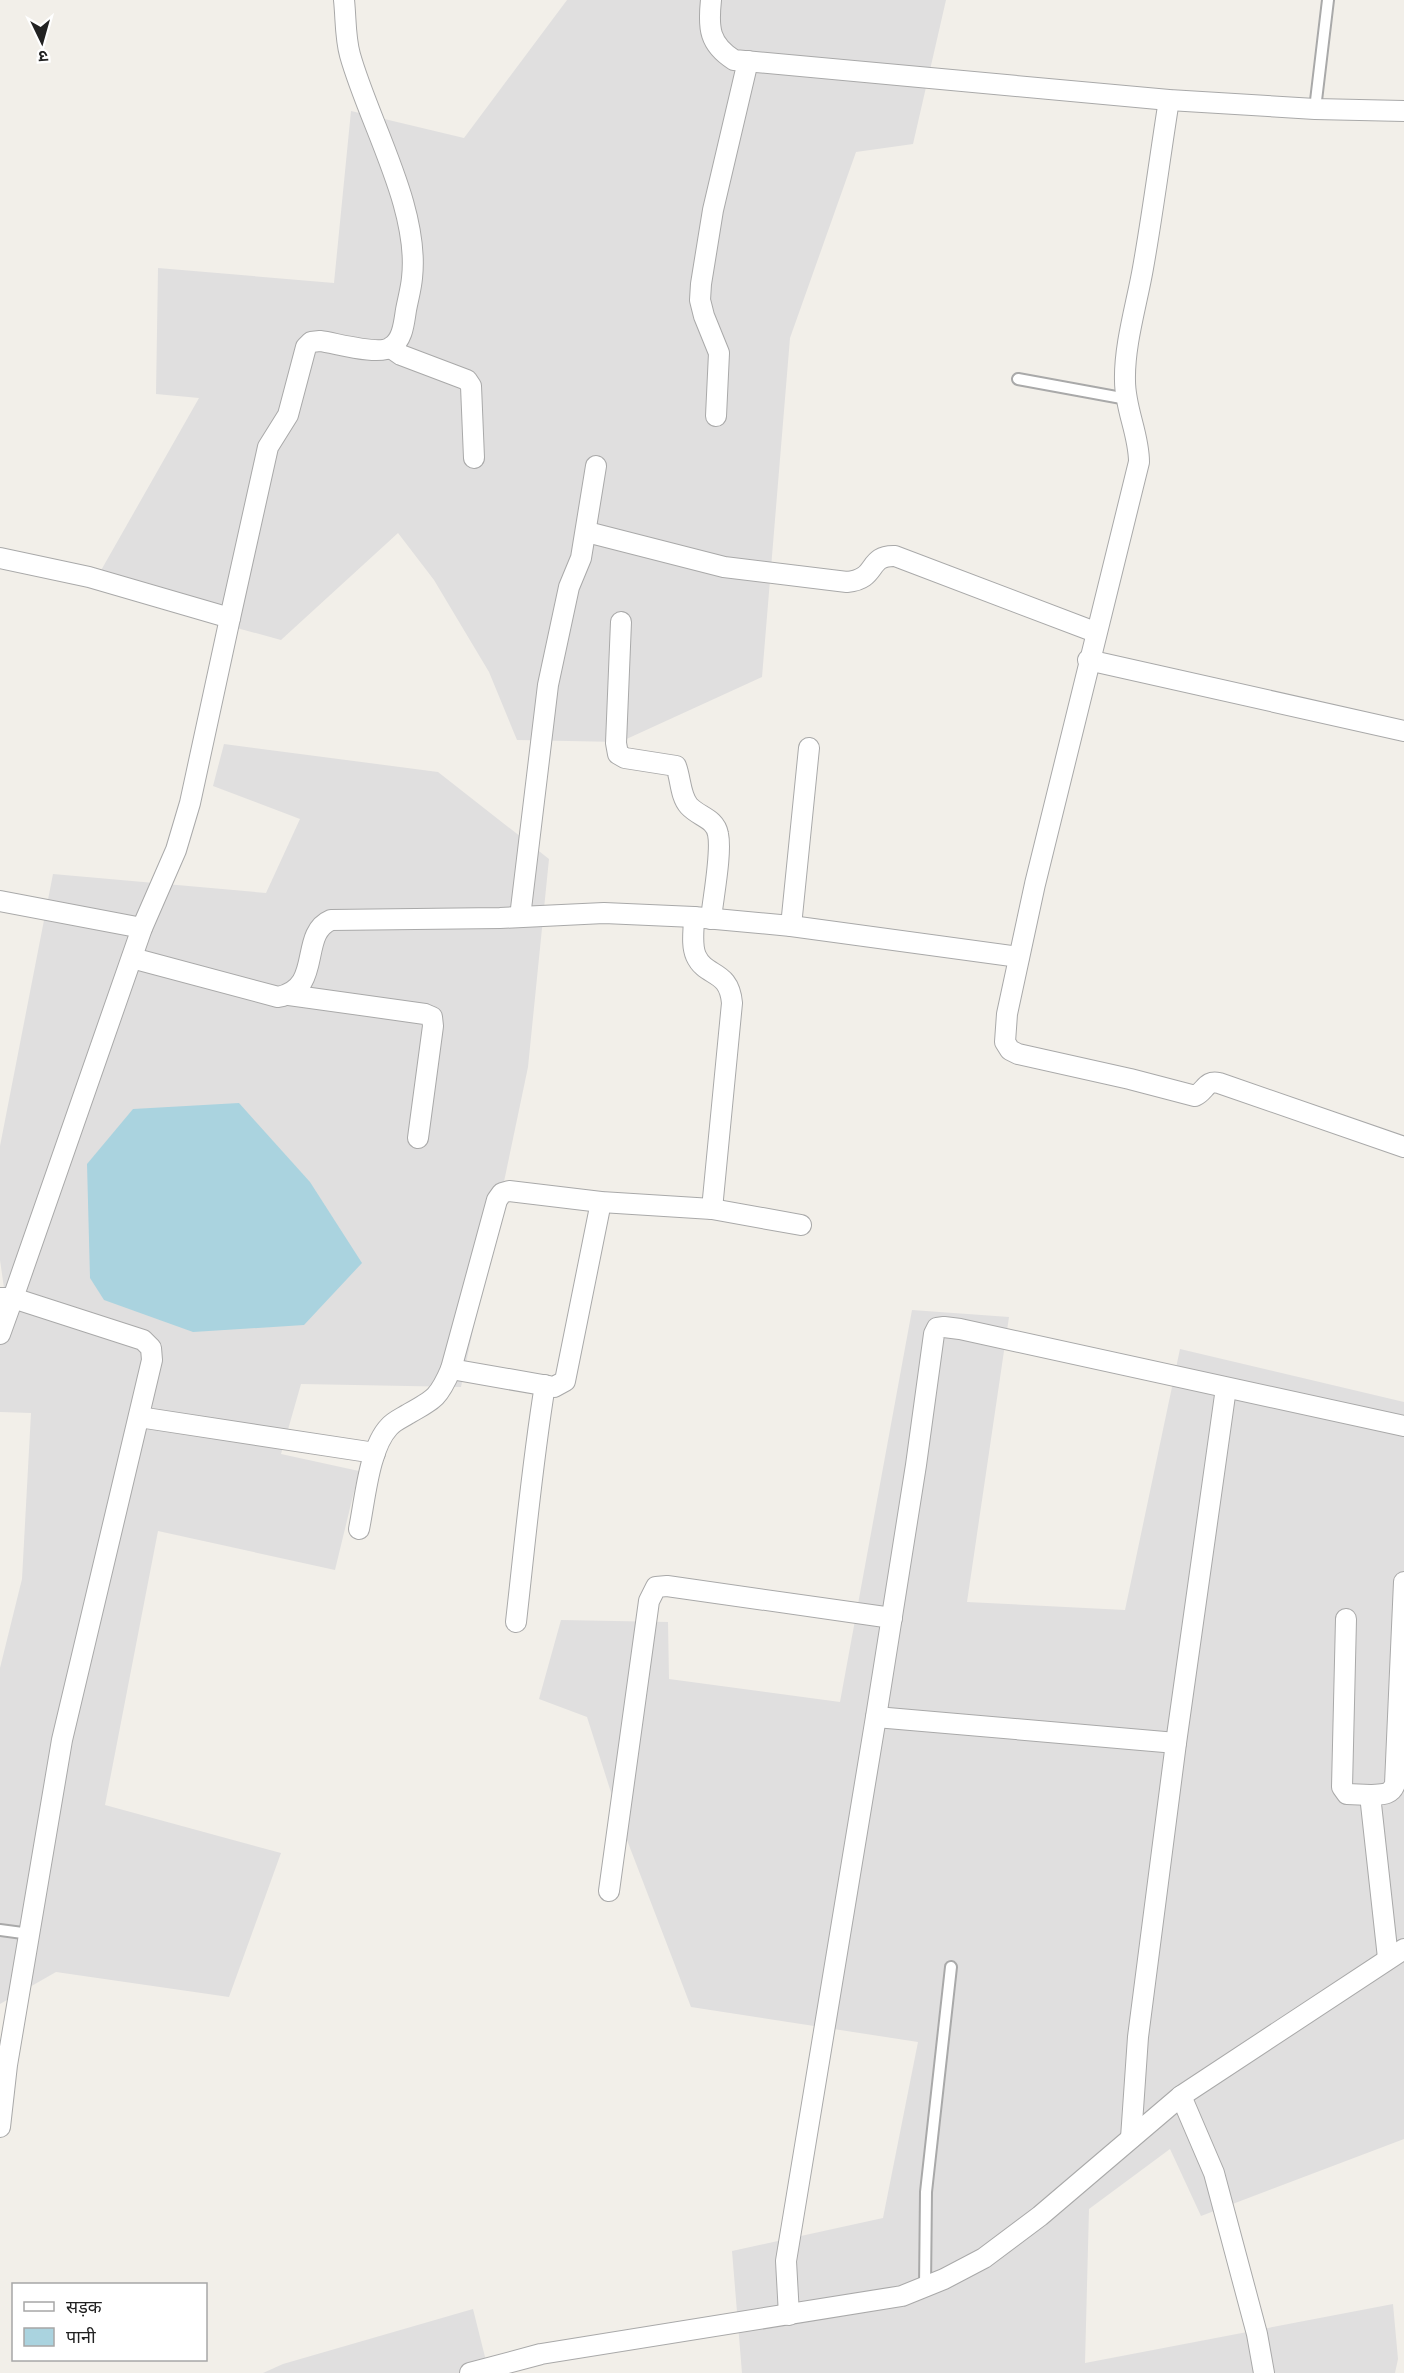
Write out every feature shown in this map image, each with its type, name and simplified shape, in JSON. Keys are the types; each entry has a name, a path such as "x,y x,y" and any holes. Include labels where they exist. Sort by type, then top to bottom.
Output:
{"street":[{"path":"0,1334 7,1298 142,928 176,850 190,803 268,447 288,415 306,347 310,342 320,340 379,351 390,348 397,342 402,330 413,277 407,217 364,100 349,51 344,0"},
{"path":"711,0 709,17 711,36 720,51 734,60 1169,100 1315,109 1404,111"},
{"path":"716,416 719,353 704,316 700,300 701,284 713,210 748,61"},
{"path":"1169,100 1144,263 1126,358 1127,399 1139,447 1138,462 1095,632 1019,957 1004,1031 1005,1042 1010,1050 1018,1054 1195,1096 1201,1094 1206,1084 1212,1081 1404,1147"},
{"path":"390,348 402,355 467,380 471,386 474,458"},
{"path":"520,917 548,685 569,587 581,558 596,465"},
{"path":"586,532 724,567 847,582 859,581 867,576 877,560 884,556 895,556 1095,632"},
{"path":"0,558 89,578 230,618"},
{"path":"621,622 616,743 618,754 625,758 676,766 680,775 683,796 689,806 712,821 718,833 718,848 695,955 700,962 726,982 731,990 732,1003 712,1209"},
{"path":"1089,660 1404,731"},
{"path":"791,926 809,748"},
{"path":"0,901 142,928"},
{"path":"289,995 299,988 305,977 318,931 324,923 331,920 604,914 703,918 791,926 1019,957"},
{"path":"132,958 278,997 289,995 425,1014 432,1017 433,1026 418,1138"},
{"path":"359,1528 375,1453 384,1432 392,1424 434,1400 443,1388 451,1369 497,1200 502,1193 519,1192 602,1202 712,1209 801,1225"},
{"path":"451,1369 554,1387 561,1384 567,1374 602,1202"},
{"path":"0,2127 7,2065 62,1740 152,1360 150,1348 143,1340 7,1298"},
{"path":"789,2315 786,2261 892,1618 934,1334 937,1328 960,1329 1404,1426"},
{"path":"516,1622 534,1453 545,1385"},
{"path":"1131,2138 1138,2037 1176,1743 1226,1388"},
{"path":"139,1417 375,1453"},
{"path":"1346,1618 1342,1788 1347,1794 1388,1793 1393,1790 1395,1784 1404,1582"},
{"path":"609,1891 649,1601 657,1587 667,1586 892,1618"},
{"path":"876,1717 1176,1743"},
{"path":"470,2373 541,2354 902,2296 984,2258 1040,2216 1181,2096 1396,1953 1370,1795"},
{"path":"1181,2096 1214,2173 1257,2334 1264,2373"}],"lane":[{"path":"1315,109 1328,0"},
{"path":"1018,379 1127,399"},
{"path":"0,1930 30,1934"},
{"path":"925,2286 926,2192 951,1967"}],"shaded area":[{"path":"567,0 946,0 913,144 856,152 790,338 762,677 620,742 517,740 489,672 434,580 398,533 281,640 91,588 199,398 156,394 158,268 334,283 351,111 464,138"},
{"path":"224,744 438,772 549,859 528,1067 461,1387 301,1384 281,1454 359,1471 335,1570 158,1531 105,1805 281,1853 229,1997 56,1972 0,2004 0,1668 22,1579 31,1413 0,1412 0,1296 5,1295 0,1260 0,1146 53,874 266,893 300,819 213,786"},
{"path":"912,1310 1009,1317 967,1602 1125,1610 1180,1349 1404,1402 1404,2139 1201,2216 1170,2149 1089,2209 1085,2363 1393,2304 1398,2359 1395,2373 742,2373 732,2251 883,2218 918,2042 691,2007 622,1827 587,1717 539,1699 561,1620 668,1622 669,1679 840,1702"},
{"path":"473,2309 489,2373 263,2373 283,2364"}],"water":[{"path":"239,1103 310,1182 362,1263 304,1325 193,1332 104,1300 90,1278 87,1164 133,1109"}]}
